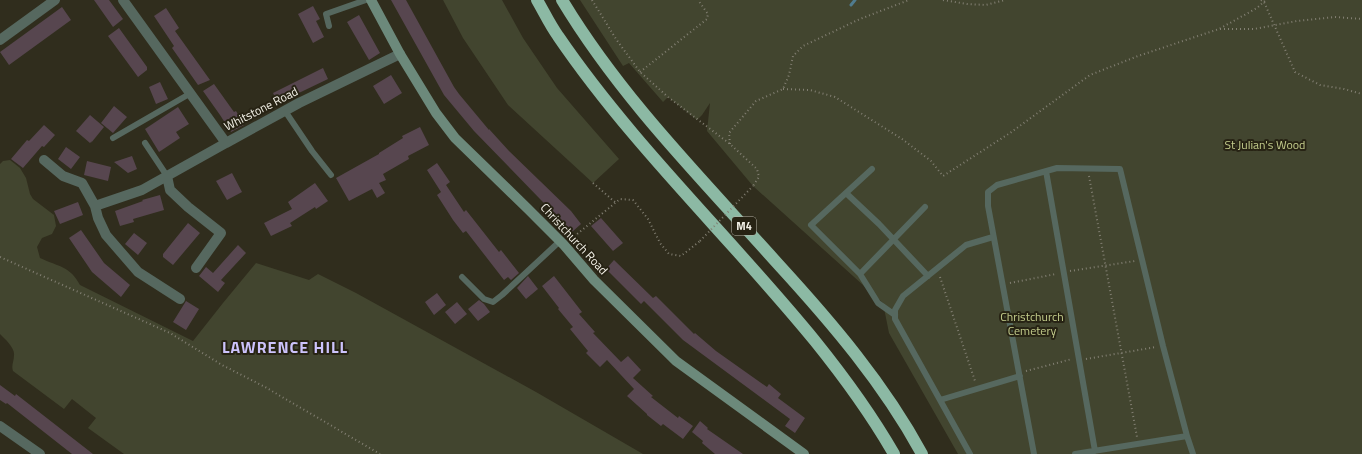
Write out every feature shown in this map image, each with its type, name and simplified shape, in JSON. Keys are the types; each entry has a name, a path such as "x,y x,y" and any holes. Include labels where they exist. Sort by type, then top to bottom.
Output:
{"highway":[{"name":"M4","path":"536,0 558,36 605,100 643,145 782,301 846,379 881,430 894,454"},
{"name":"M4","path":"562,0 582,33 664,138 838,331 873,378 911,434 922,454"}],"street":[{"path":"0,40 55,0"},
{"name":"Whitstone Road","path":"123,0 226,143 400,54"},
{"name":"Christchurch Road","path":"371,0 400,54 436,113 455,138 562,243 594,280 676,361 804,454"},
{"path":"95,206 142,190 226,143"},
{"path":"44,160 63,176 82,183 95,206 98,218 106,236 138,272 180,299"},
{"path":"167,176 170,190 188,207 221,233 196,268"},
{"path":"0,426 40,454"}],"lane":[{"path":"329,26 326,14 366,0"},
{"path":"114,138 191,93"},
{"path":"286,111 312,151 331,175"},
{"path":"145,143 167,176"},
{"path":"1034,454 993,237 988,206 988,192 997,185 1057,168 1120,169 1163,346 1187,436 1194,454"},
{"path":"872,169 812,225 860,274 878,303 895,315"},
{"path":"1046,171 1095,451"},
{"path":"846,193 928,276"},
{"path":"860,274 925,207"},
{"path":"970,454 895,319 895,310 903,296 966,244 993,237"},
{"path":"462,277 484,299 492,302 562,243"},
{"path":"940,400 1019,374"},
{"path":"1079,454 1187,436"}],"path":[{"path":"562,243 620,199 633,200 648,219 660,244 669,254 681,256 700,241 753,186 759,177 757,169 730,144 674,102 640,72 616,40 592,0"},
{"path":"640,72 707,19 708,14 698,0"},
{"path":"783,89 790,75 793,56 803,46 860,19 909,0"},
{"path":"943,0 967,4 986,5 1006,0"},
{"path":"1261,0 1264,2 1275,25 1295,72 1320,85 1362,94"},
{"path":"730,144 729,133 756,101 783,89 810,90 835,97 902,139 931,161 943,176 1010,133 1090,75 1138,56 1219,29 1257,8 1266,0"},
{"path":"1219,29 1254,29 1335,17 1362,19"},
{"path":"1088,168 1138,444"},
{"path":"593,183 616,203"},
{"path":"0,257 170,334 222,365 266,387 380,454"},
{"path":"937,268 978,388"},
{"path":"1019,374 1079,359 1163,346"}],"green space":[{"path":"443,0 502,0 523,38 557,88 619,159 593,183 508,105 463,38"},
{"path":"580,0 1362,0 1362,454 958,454 889,333 883,303 753,186 707,131 710,103 697,120 668,97 663,102 629,63 623,66"},
{"path":"10,160 20,168 26,178 30,194 33,199 54,215 56,226 52,234 42,238 37,247 40,258 68,270 80,285 193,341 256,263 309,280 318,274 356,293 536,392 643,454 124,454 88,428 96,418 72,399 64,409 13,371 13,349 0,334 0,164 3,161"}],"building":[{"path":"94,0 109,0 123,19 113,27"},
{"path":"391,0 406,0 459,94 509,151 571,211 581,224 572,232 474,131 444,95"},
{"path":"313,6 320,19 316,21 324,37 313,43 298,14"},
{"path":"62,7 71,20 9,65 0,52"},
{"path":"166,8 179,28 175,31 210,80 198,85 172,48 174,46 154,16"},
{"path":"359,15 380,53 369,60 347,22"},
{"path":"119,28 147,67 147,70 138,77 108,36"},
{"path":"323,68 328,79 278,103 273,93"},
{"path":"391,75 402,93 384,104 373,86"},
{"path":"160,82 168,99 156,104 149,87"},
{"path":"214,84 234,112 236,111 244,125 231,132 203,91"},
{"path":"114,106 127,117 113,133 101,123"},
{"path":"178,107 189,124 176,132 180,138 159,152 145,129"},
{"path":"90,115 104,127 91,143 92,141 90,143 76,131"},
{"path":"44,125 55,135 44,147 42,146 23,168 11,159 27,140 29,141"},
{"path":"420,127 429,145 408,156 409,159 383,174 386,180 379,183 385,193 377,198 372,189 349,201 336,178 379,154 403,138 402,136"},
{"path":"66,147 80,157 71,169 58,159"},
{"path":"132,156 137,169 128,173 114,162"},
{"path":"87,161 111,167 108,181 84,175"},
{"path":"437,163 450,182 446,185 464,212 466,210 499,252 501,250 519,273 511,280 508,277 504,280 466,231 463,233 437,195 441,192 427,170"},
{"path":"232,173 242,192 227,200 216,181"},
{"path":"315,183 328,201 316,209 315,207 290,223 292,226 271,236 264,223 292,209 288,202"},
{"path":"160,195 164,210 133,219 134,222 120,226 115,211 143,201 142,200"},
{"path":"78,202 83,215 60,224 54,211"},
{"path":"601,218 623,243 613,251 591,226"},
{"path":"188,223 200,233 173,265 163,257 163,254"},
{"path":"81,230 104,263 130,285 121,297 92,272 69,238"},
{"path":"134,233 147,243 138,255 125,244"},
{"path":"238,245 246,253 221,280 225,283 218,292 199,276 206,267 213,273"},
{"path":"614,260 653,298 656,296 694,334 695,333 716,351 767,387 769,384 781,394 778,398 805,418 795,433 785,426 790,419 683,340 644,301 641,304 606,269"},
{"path":"528,276 538,289 526,299 517,288"},
{"path":"554,276 582,312 579,314 595,332 593,333 621,362 628,356 641,370 633,378 653,396 651,397 678,418 679,416 693,426 683,439 663,424 661,426 627,396 634,389 607,360 600,367 586,353 588,351 570,329 573,327 542,286"},
{"path":"437,293 446,305 434,315 425,302"},
{"path":"479,300 490,312 478,321 468,309"},
{"path":"186,301 199,309 186,330 173,322"},
{"path":"457,302 467,314 455,324 445,312"},
{"path":"0,385 15,396 16,394 93,454 72,454 7,403 6,404 0,400"},
{"path":"700,421 708,428 707,429 743,454 715,454 692,432"}],"waterway":[{"path":"851,5 855,0"}],"district":[{"name":"LAWRENCE HILL","path":"285,347"}],"park label":[{"name":"St Julian's Wood","path":"1265,145"},
{"name":"Christchurch Cemetery","path":"1032,324"}]}
